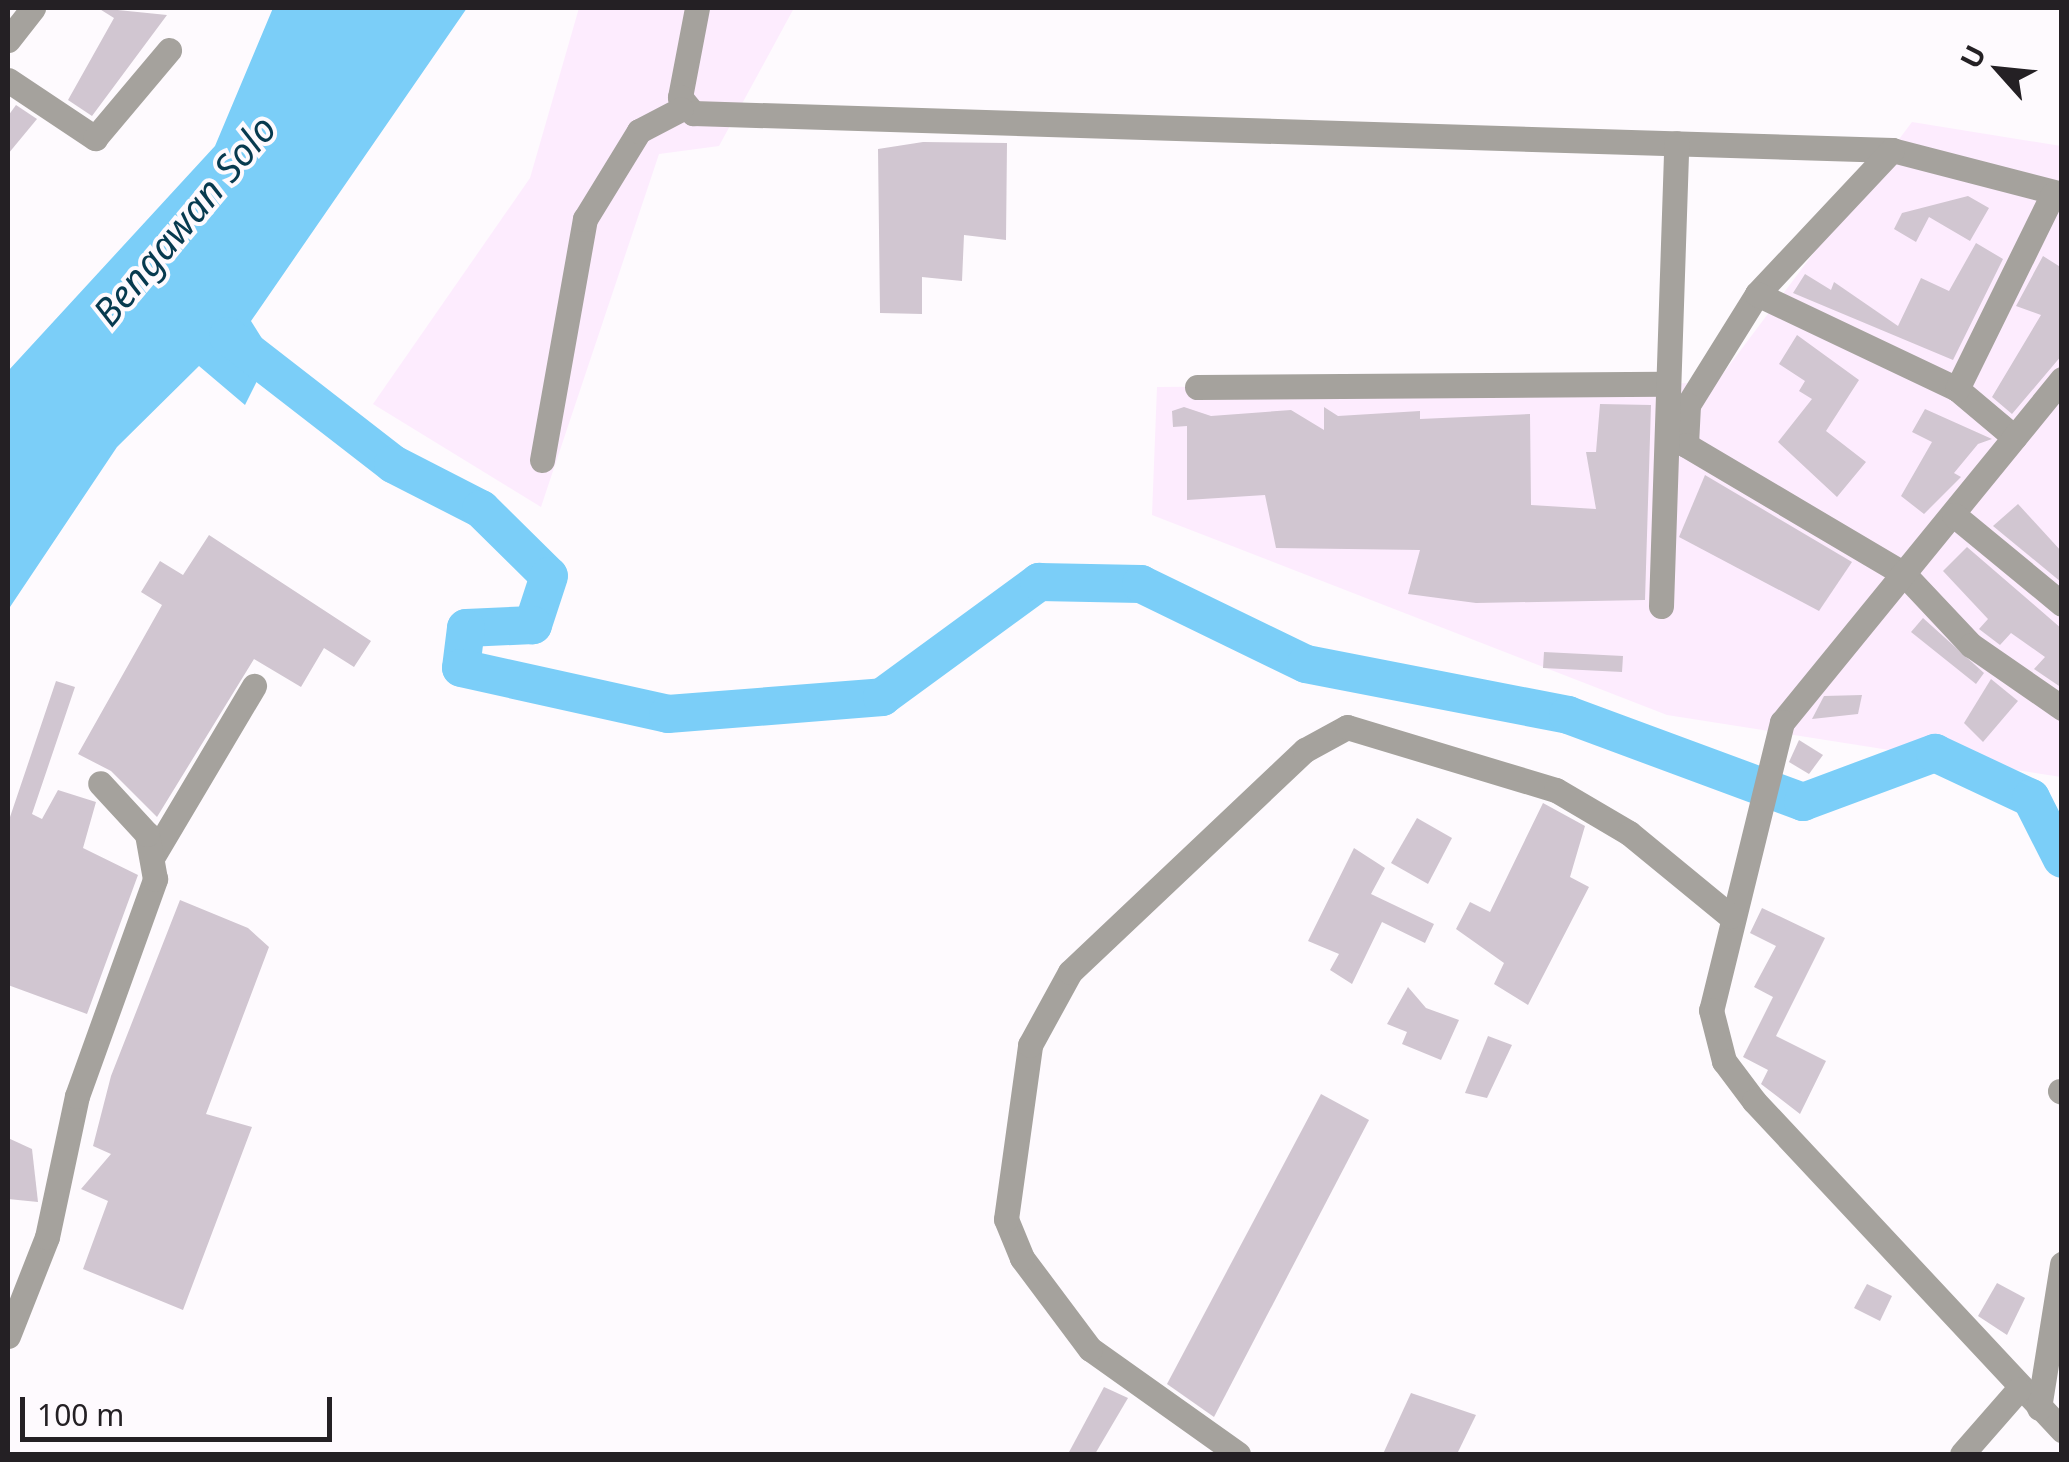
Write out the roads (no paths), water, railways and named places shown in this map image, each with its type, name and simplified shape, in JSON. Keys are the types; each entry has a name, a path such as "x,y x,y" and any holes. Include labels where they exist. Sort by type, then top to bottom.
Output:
{"street":[{"path":"8,40 33,8"},
{"path":"681,109 697,8"},
{"path":"8,80 95,138 169,50"},
{"path":"542,460 585,219 639,132 681,109 1892,150 1943,156 2058,194 1957,389"},
{"path":"1661,606 1663,384 1676,143"},
{"path":"1892,150 1757,294 1688,405 1686,445 1904,574 1971,644 2062,708"},
{"path":"1757,294 1957,389 2014,437"},
{"path":"2062,380 1789,710 1763,772 1757,814 1711,1010 1724,1061 2018,1389 2062,1430"},
{"path":"1197,387 1663,384"},
{"path":"1954,515 2062,604"},
{"path":"8,1336 48,1237 77,1096 144,913 153,856 254,686"},
{"path":"1238,1454 1090,1349 1033,1274 1006,1219 1030,1045 1041,1012 1082,958 1305,750 1347,727 1427,744 1585,804 1730,916"},
{"path":"100,783 147,834 153,856"},
{"path":"2039,1408 2062,1264"},
{"path":"1962,1454 2018,1389"}],"water":[{"name":"Bengawan Solo","path":"273,8 467,8 251,321 271,353 245,405 199,366 117,447 8,610 8,371 215,146"}],"waterway":[{"path":"228,336 393,464 481,509 549,576 533,625 466,628 461,668 668,714 882,697 1039,582 1141,584 1306,664 1568,715 1803,802 1935,753 2031,798 2062,859"}]}
